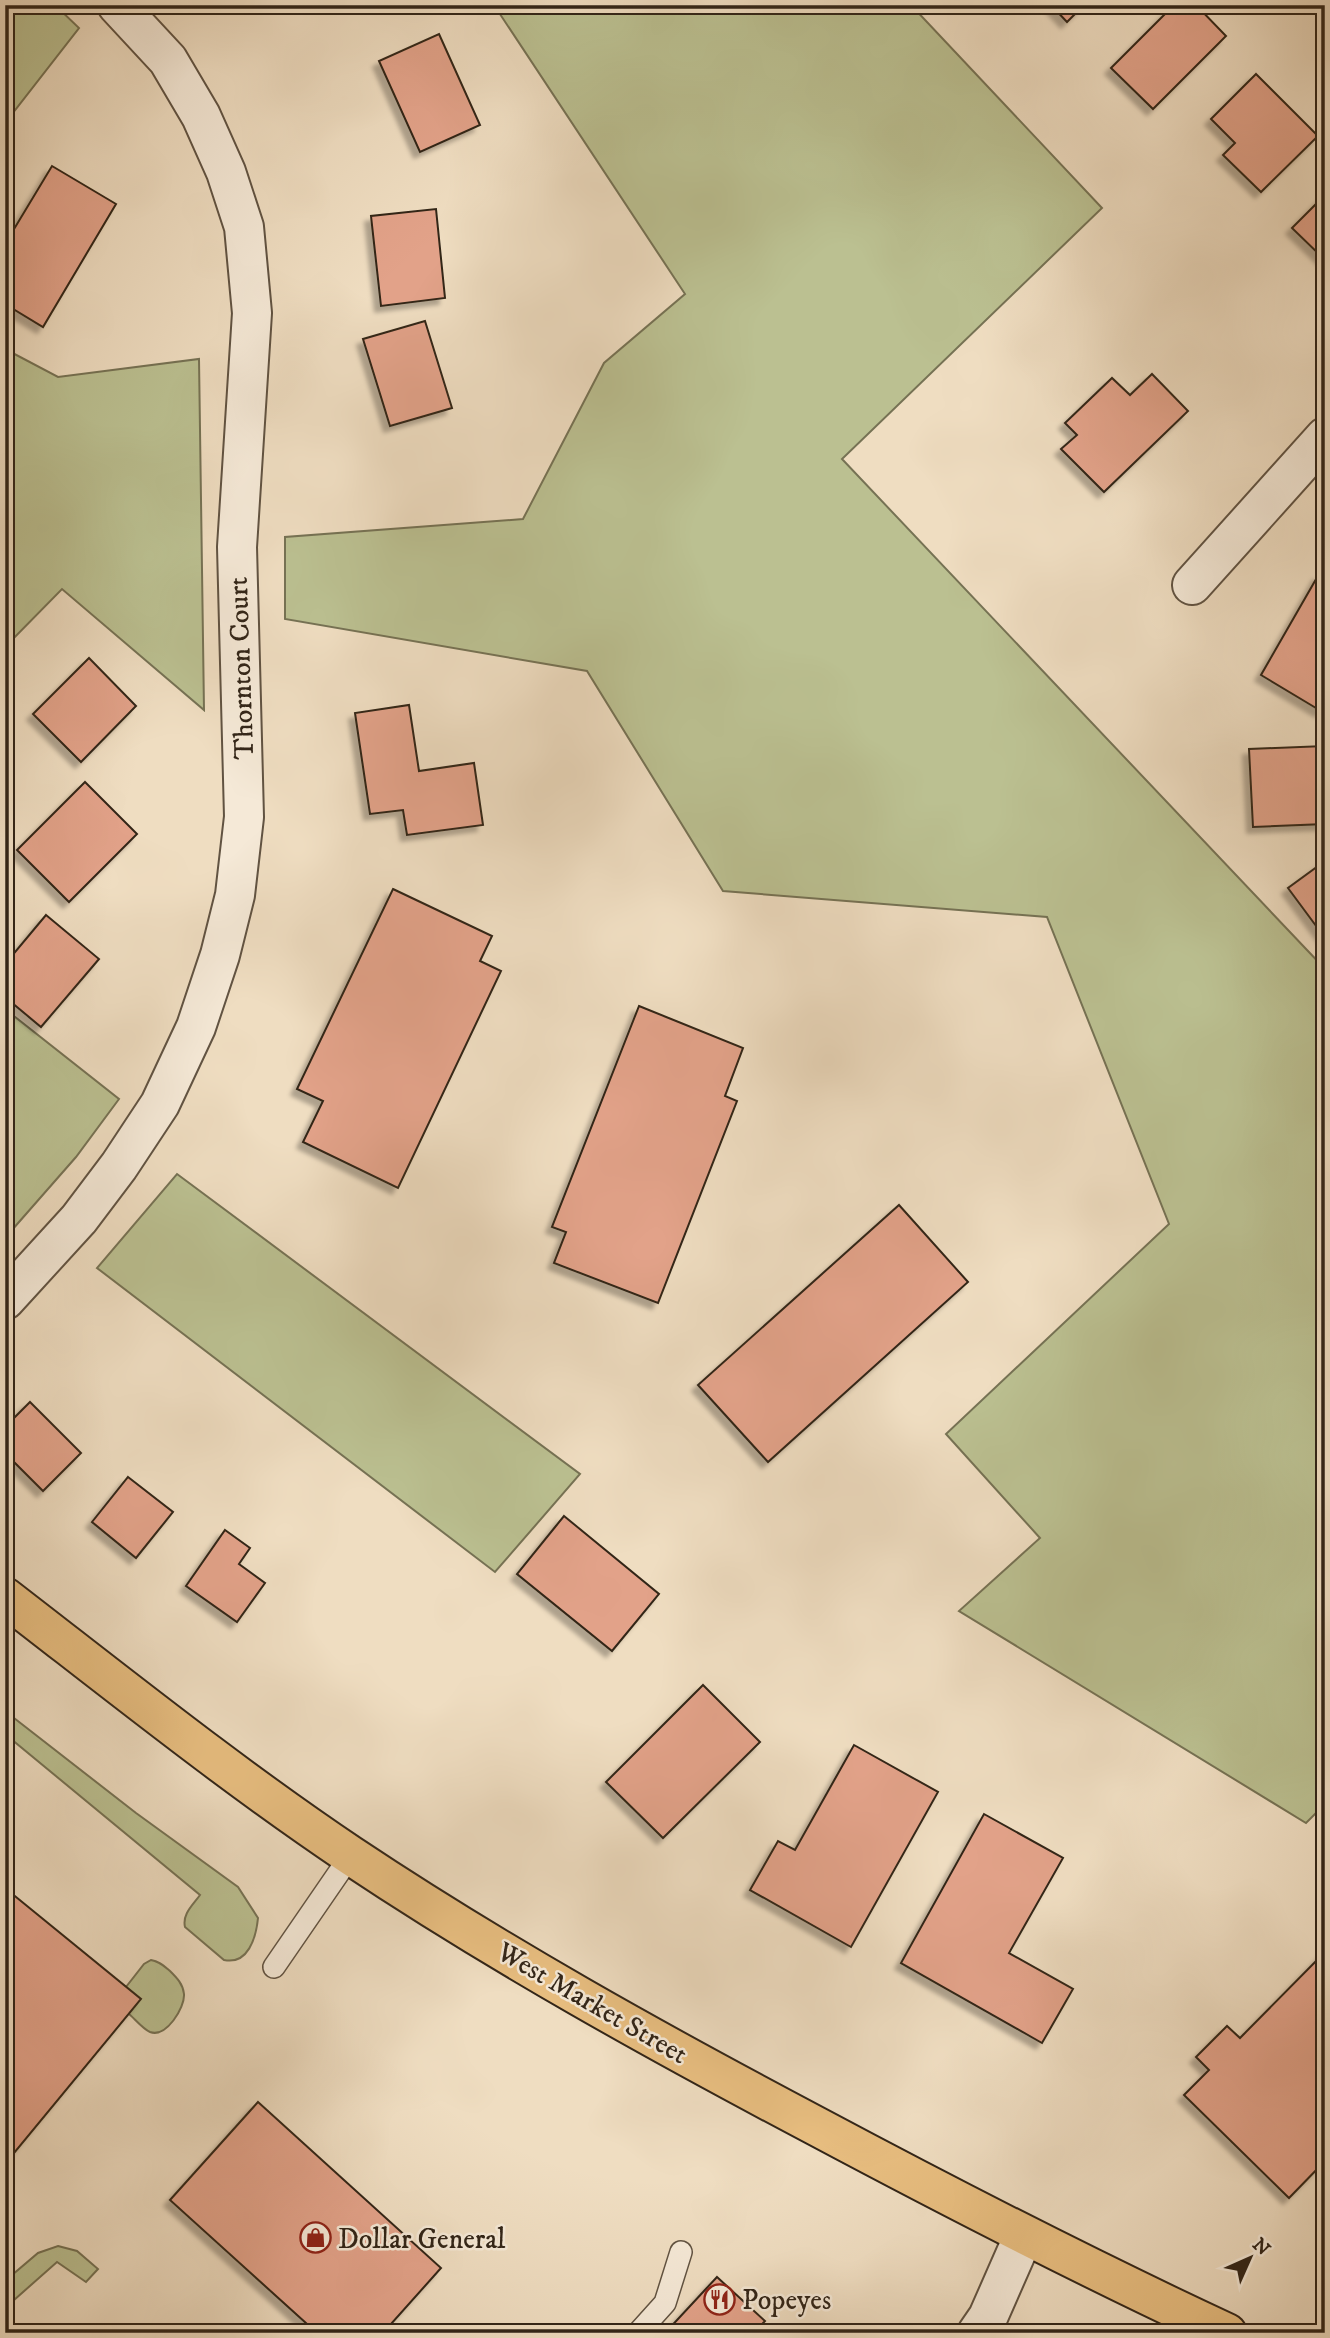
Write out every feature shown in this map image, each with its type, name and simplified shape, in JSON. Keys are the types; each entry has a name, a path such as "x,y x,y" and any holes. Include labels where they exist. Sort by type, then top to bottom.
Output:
{"main road":[{"name":"West Market Street","path":"5,1597 212,1757 351,1855 525,1964 665,2046 1024,2235 1227,2333"}],"street":[{"name":"Thornton Court","path":"5,1300 79,1219 119,1166 160,1104 196,1027 220,955 235,895 244,817 237,547 251,313 244,228 226,172 201,116 168,61 117,5"},
{"path":"1192,585 1325,437"},
{"path":"977,2333 988,2317 1024,2235"}],"lane":[{"path":"274,1967 351,1855"},
{"path":"638,2333 665,2302 681,2252"}],"green space":[{"path":"5,5 55,5 79,28 5,123"},
{"path":"494,5 911,5 1102,208 842,459 1325,969 1325,1804 1306,1823 959,1611 1040,1538 946,1434 1169,1224 1047,917 723,891 587,671 285,619 285,537 523,519 604,363 685,294"},
{"path":"5,349 58,377 199,359 204,710 62,589 5,647"},
{"path":"5,1009 119,1099 76,1157 5,1238"},
{"path":"177,1174 580,1474 495,1572 97,1268"},
{"path":"5,1711 136,1813 238,1887 258,1918 253,1941 245,1954 232,1960 224,1960 185,1927 187,1914 200,1895 5,1734"},
{"path":"151,1960 173,1974 181,1984 184,1994 181,2007 173,2021 156,2033 147,2031 129,2014 126,1987 144,1964"},
{"path":"58,2246 77,2251 98,2269 86,2282 57,2262 5,2308 5,2281 38,2253"}],"building":[{"path":"1051,5 1084,5 1067,22"},
{"path":"1174,5 1196,5 1226,36 1153,109 1111,68"},
{"path":"439,34 480,125 420,152 379,61"},
{"path":"1256,74 1318,136 1261,192 1223,155 1235,143 1211,119"},
{"path":"52,166 116,204 43,327 5,304 5,244"},
{"path":"1325,195 1325,260 1292,228"},
{"path":"436,209 445,298 381,306 371,216"},
{"path":"425,321 452,408 390,426 363,339"},
{"path":"1152,374 1188,411 1104,492 1061,449 1077,435 1065,423 1112,378 1130,395"},
{"path":"1319,574 1325,578 1325,705 1321,711 1261,675"},
{"path":"89,658 136,706 81,762 33,714"},
{"path":"409,705 419,771 474,763 483,825 407,835 403,810 370,814 355,713"},
{"path":"1325,746 1325,824 1253,827 1249,749"},
{"path":"85,782 137,834 69,902 17,850"},
{"path":"1325,861 1325,938 1288,888"},
{"path":"393,889 492,936 480,961 501,971 398,1188 303,1142 323,1101 297,1089"},
{"path":"46,915 99,959 41,1027 5,997 5,964"},
{"path":"639,1006 743,1048 725,1096 737,1101 658,1303 554,1263 566,1232 552,1227"},
{"path":"899,1205 968,1282 768,1462 698,1385"},
{"path":"30,1402 81,1453 43,1491 5,1453 5,1427"},
{"path":"128,1477 173,1512 136,1558 92,1522"},
{"path":"564,1516 659,1594 612,1651 517,1574"},
{"path":"225,1530 250,1548 239,1564 265,1583 237,1622 186,1586"},
{"path":"703,1685 760,1742 663,1838 606,1782"},
{"path":"854,1745 938,1792 851,1947 750,1890 778,1841 795,1850"},
{"path":"984,1814 1063,1858 1009,1953 1073,1989 1042,2043 901,1963"},
{"path":"5,1888 141,1999 5,2164"},
{"path":"1325,1952 1325,2161 1289,2198 1184,2095 1209,2070 1196,2057 1227,2026 1240,2038"},
{"path":"258,2102 441,2268 383,2333 317,2333 170,2200"},
{"name":"Popeyes","path":"717,2277 765,2321 754,2333 665,2333"}],"place":[{"name":"Dollar General","path":"315,2238"},
{"name":"Popeyes","path":"719,2299"}]}
